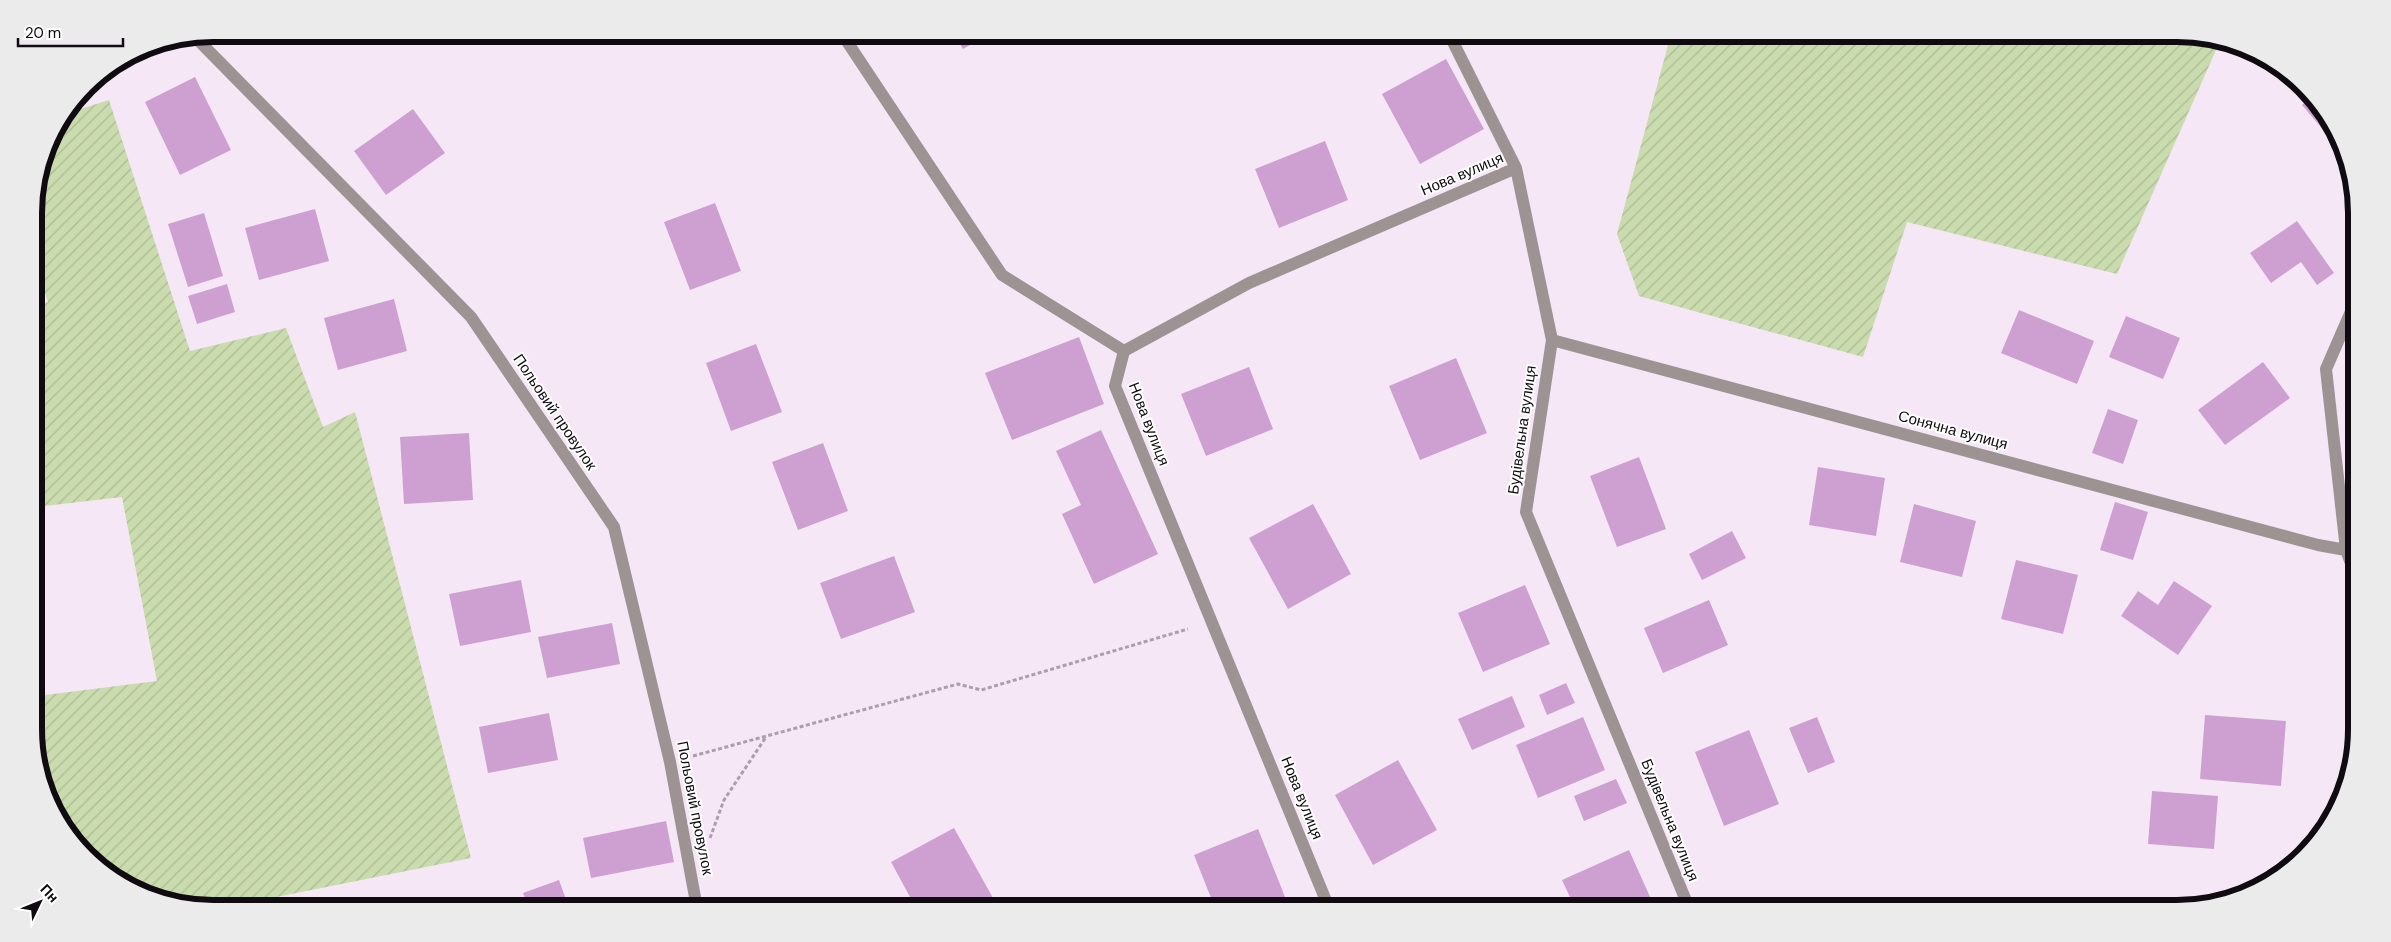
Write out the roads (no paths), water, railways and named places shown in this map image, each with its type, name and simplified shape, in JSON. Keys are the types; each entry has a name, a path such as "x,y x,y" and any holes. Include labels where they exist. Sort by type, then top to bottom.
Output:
{"street":[{"path":"847,42 1002,275 1124,350"},
{"name":"Будівельна вулиця","path":"1453,42 1516,168 1552,340 1526,512 1685,899"},
{"name":"Польовий провулок","path":"200,43 471,317 614,527 670,762 696,900"},
{"name":"Нова вулиця","path":"1325,899 1115,386 1124,350 1248,283 1516,168"},
{"path":"2348,318 2326,369 2348,555"},
{"name":"Сонячна вулиця","path":"1552,340 2308,542 2346,550"}]}
